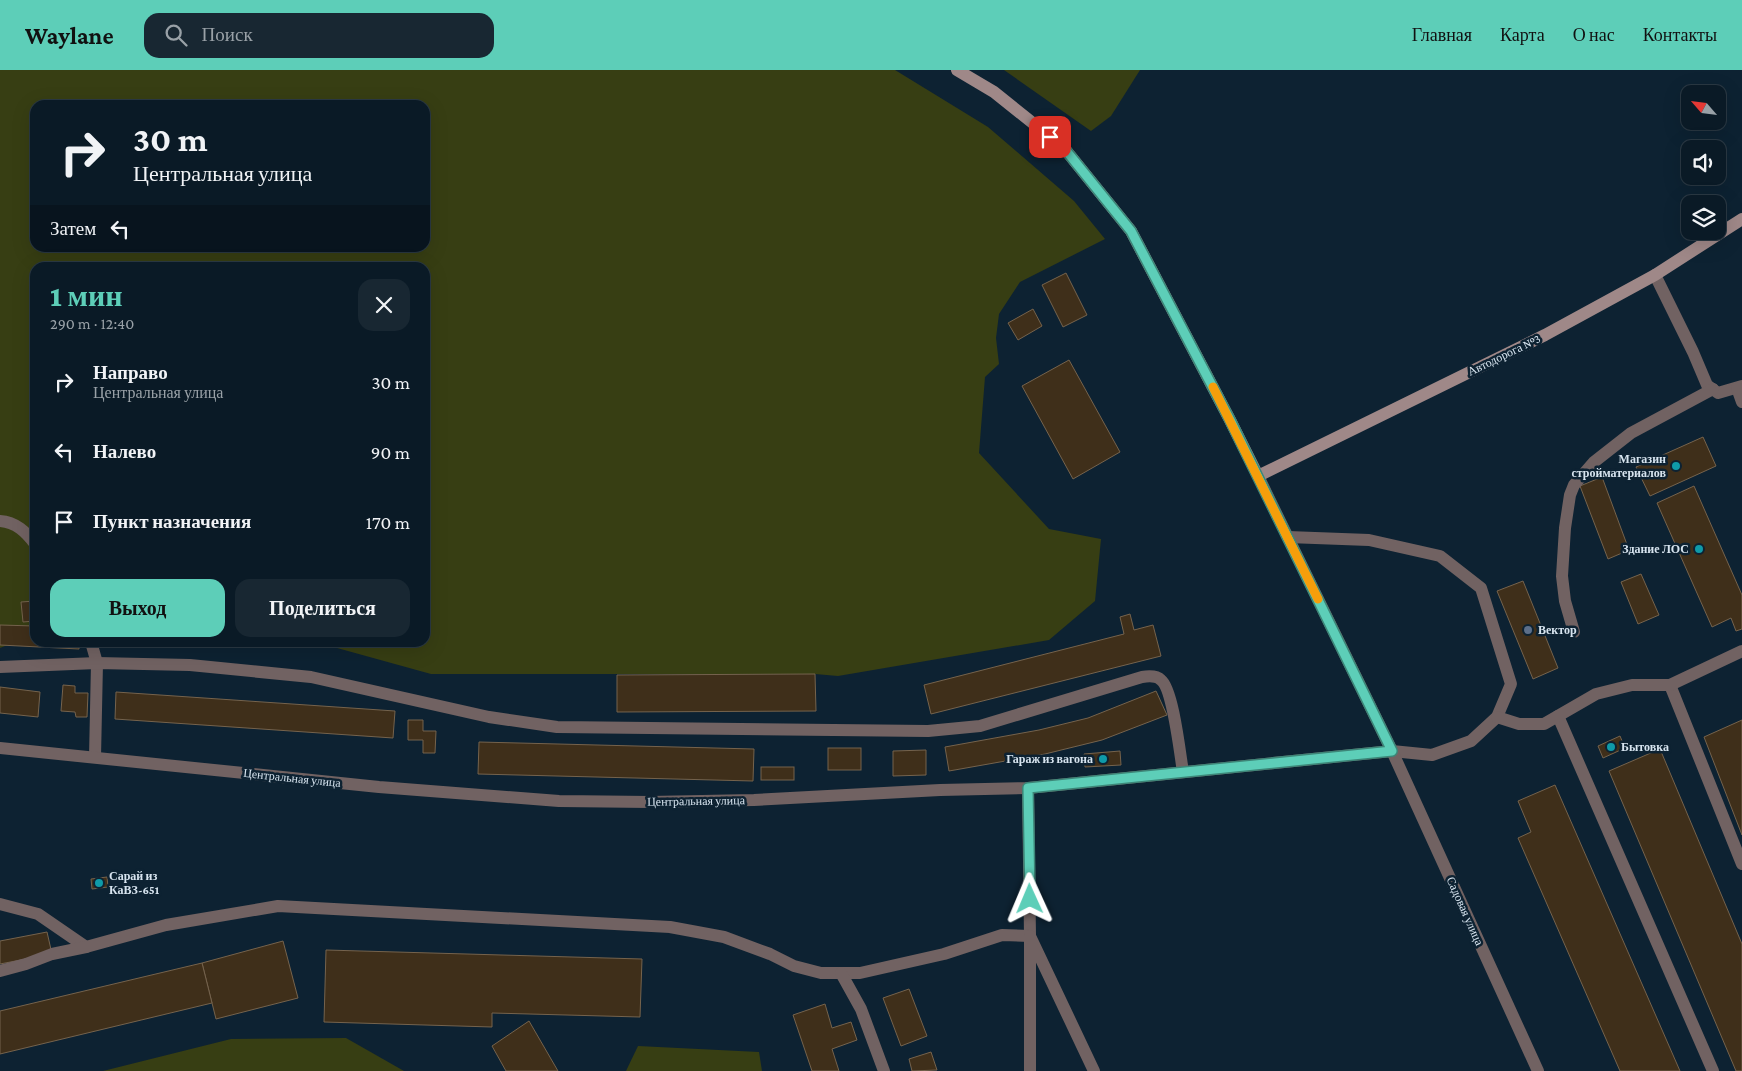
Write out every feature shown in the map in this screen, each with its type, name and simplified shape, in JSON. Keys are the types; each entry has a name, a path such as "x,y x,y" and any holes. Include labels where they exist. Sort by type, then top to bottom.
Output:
{"street":[{"path":"958,70 994,92 1064,148 1131,231 1258,476"},
{"name":"Автодорога №3","path":"1258,476 1545,335 1655,275 1742,219"},
{"path":"1655,275 1694,352 1707,385 1718,392 1739,387 1742,402"},
{"path":"1574,632 1565,601 1562,576 1565,528 1570,495 1574,485 1594,462 1631,433 1713,389"},
{"name":"Садовая улица","path":"1258,476 1392,751 1538,1071"},
{"path":"0,521 14,524 30,537"},
{"path":"1288,537 1370,540 1440,556 1481,588 1511,684 1497,718 1519,724 1544,724 1596,694 1632,685 1670,685 1742,651"},
{"path":"92,647 97,663 95,757"},
{"path":"0,667 97,663 190,665 311,677 489,717 557,727 928,731 980,726 1142,676 1151,676 1161,680 1169,692 1183,772"},
{"path":"1670,685 1742,864"},
{"path":"1558,716 1713,1071"},
{"name":"Центральная улица","path":"0,748 379,787 559,801 754,800 940,790 1028,788 1392,751 1432,754 1471,741 1497,718"},
{"path":"1028,788 1030,1071"},
{"path":"0,904 38,914 86,948"},
{"path":"0,971 52,954 86,948 166,925 278,906 670,927 724,937 770,954 794,966 821,973 860,973 944,954 1002,935 1030,936"},
{"path":"1030,936 1094,1071"},
{"path":"841,973 861,1009 884,1071"}],"green space":[{"path":"0,70 895,70 988,127 1074,201 1105,239 1020,282 999,314 996,338 999,364 985,377 979,453 1049,529 1101,539 1095,601 1049,640 838,676 815,674 431,674 333,647 430,647 430,262 30,262 30,636 0,648"},
{"path":"1004,70 1140,70 1111,116 1091,131"},
{"path":"346,1038 404,1071 103,1071 231,1039"},
{"path":"638,1046 759,1052 762,1071 626,1071"}],"building":[{"path":"1066,273 1087,315 1063,327 1042,285"},
{"path":"1033,309 1042,326 1018,340 1008,323"},
{"path":"1069,360 1120,452 1073,479 1022,386"},
{"name":"Магазин стройматериалов","path":"1703,437 1716,466 1650,496 1636,467"},
{"path":"1602,477 1629,550 1608,559 1580,486"},
{"name":"Здание ЛОС","path":"1694,486 1742,595 1742,629 1736,631 1731,618 1712,627 1657,503"},
{"path":"1641,574 1659,615 1638,624 1621,582"},
{"name":"Вектор","path":"1523,581 1558,668 1533,679 1497,591"},
{"path":"30,601 30,621 23,622 21,602"},
{"path":"1130,614 1134,630 1153,625 1161,656 931,714 924,685 1124,634 1120,617"},
{"path":"0,625 30,626 30,647 0,645"},
{"path":"40,647 79,647 79,649"},
{"path":"815,674 816,711 617,712 617,675"},
{"path":"63,685 75,686 75,693 88,693 87,717 76,717 75,712 61,711"},
{"path":"0,687 40,692 38,717 0,713"},
{"path":"1156,691 1167,715 1102,740 1045,754 949,771 945,747 1039,730 1088,718"},
{"path":"116,692 395,711 393,738 115,719"},
{"path":"408,720 423,720 423,731 436,731 435,753 423,753 423,740 408,740"},
{"path":"1742,720 1742,835 1704,737"},
{"name":"Бытовка","path":"1620,736 1625,748 1603,758 1598,746"},
{"path":"479,742 754,749 753,781 478,774"},
{"path":"828,748 861,748 861,770 828,770"},
{"path":"1660,749 1742,944 1742,1071 1736,1071 1609,771"},
{"path":"926,750 926,775 893,776 893,751"},
{"name":"Гараж из вагона","path":"1120,751 1121,765 1085,767 1084,754"},
{"path":"761,767 794,767 794,780 761,780"},
{"path":"1555,785 1680,1071 1620,1071 1518,838 1531,832 1518,801"},
{"name":"Сарай из КаВЗ-651","path":"107,877 108,887 92,889 91,879"},
{"path":"47,932 52,954 0,964 0,941"},
{"path":"283,941 298,998 216,1019 202,963"},
{"path":"326,950 642,959 640,1017 492,1013 492,1027 324,1022"},
{"path":"202,963 212,1003 0,1054 0,1011"},
{"path":"909,989 927,1036 901,1046 883,998"},
{"path":"825,1004 832,1028 851,1022 857,1040 832,1049 839,1071 812,1071 793,1015"},
{"path":"529,1021 558,1071 506,1071 492,1046"},
{"path":"931,1052 937,1070 912,1071 909,1059"}],"slow traffic":[{"path":"1213,387 1318,599"}],"place":[{"name":"Магазин стройматериалов","path":"1676,466"},
{"name":"Здание ЛОС","path":"1699,549"},
{"name":"Вектор","path":"1528,630"},
{"name":"Бытовка","path":"1611,747"},
{"name":"Гараж из вагона","path":"1103,759"},
{"name":"Сарай из КаВЗ-651","path":"99,883"}],"route":[{"path":"1030,899 1028,788 1392,751 1230,420 1131,231 1064,148 1050,137"}]}
